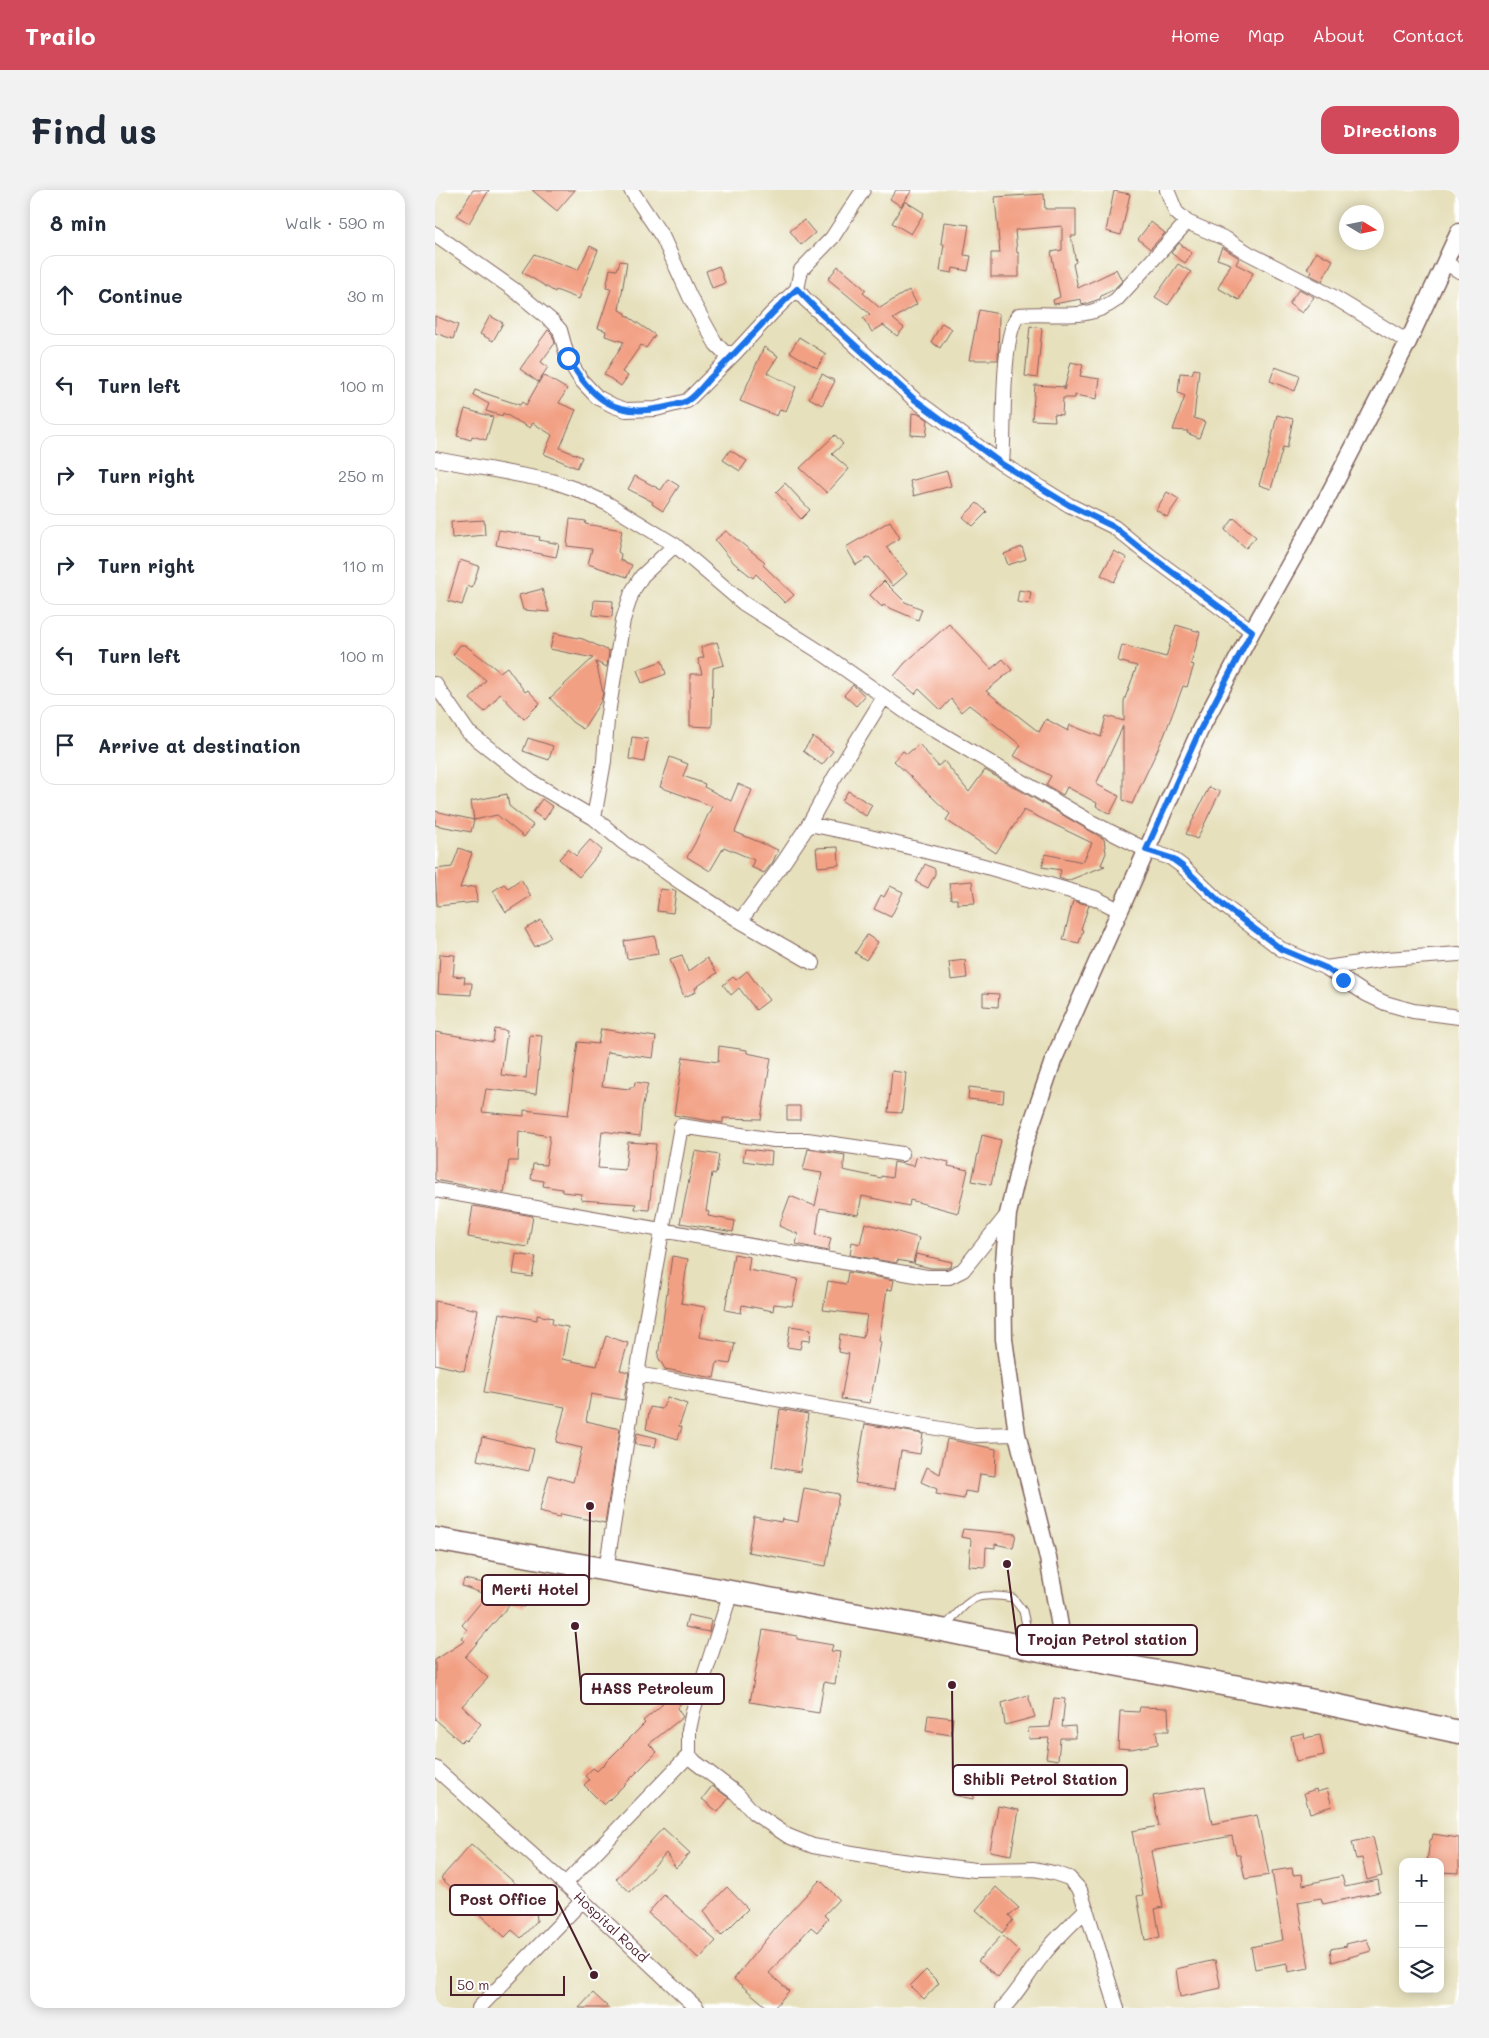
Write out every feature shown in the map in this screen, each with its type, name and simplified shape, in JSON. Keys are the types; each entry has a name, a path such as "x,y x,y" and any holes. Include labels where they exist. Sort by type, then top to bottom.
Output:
{"highway":[{"path":"435,1539 942,1630 1065,1655 1320,1702 1439,1726 1459,1732"}],"street":[{"path":"631,190 663,238 716,344 725,353 735,354"},
{"path":"435,234 513,289 553,322 560,330 568,358 581,380 597,397 626,410 643,410 687,401 735,354 766,319 797,289 801,270 832,238 863,190"},
{"path":"1167,190 1176,212 1187,222 1226,239 1248,253 1332,296 1408,342"},
{"path":"1002,464 1007,350 1015,319 1019,315 1053,316 1094,312 1105,308 1116,300 1187,222"},
{"path":"1065,1655 1048,1558 1017,1434 1004,1339 1003,1273 1008,1214 1024,1146 1053,1062 1200,730 1252,631 1327,498 1408,342 1452,267 1459,232"},
{"path":"797,289 821,314 914,399 1002,464 1069,505 1114,527 1252,631"},
{"path":"435,459 553,481 609,504 675,545 743,603 825,655 883,697 1083,817 1146,850 1171,858 1223,905 1281,949 1326,968 1366,994 1385,1003 1413,1011 1459,1017"},
{"path":"594,818 604,761 607,720 623,620 632,592 642,576 675,545"},
{"path":"435,684 468,732 532,782 594,818 624,844 741,921 813,963"},
{"path":"741,921 809,824 834,778 883,697"},
{"path":"809,824 866,836 980,865 1095,898 1119,910"},
{"path":"1326,968 1386,959 1459,954"},
{"path":"606,1570 637,1374 681,1126 774,1140 807,1140 902,1154"},
{"path":"435,1190 927,1277 949,1277 963,1270 1008,1214"},
{"path":"637,1374 975,1435 1017,1434"},
{"path":"731,1592 693,1711 689,1730 689,1755 695,1762 736,1793 754,1813 788,1836 813,1846 886,1859 975,1870 1034,1869 1054,1872 1069,1878 1080,1890 1117,2008"},
{"path":"565,1884 689,1755"},
{"name":"Hospital Road","path":"435,1768 565,1884 697,2008"},
{"path":"479,2008 582,1901"},
{"path":"1003,2008 1017,1993 1042,1956 1062,1932 1087,1909"}],"lane":[{"path":"942,1630 972,1598 991,1594 1013,1598 1023,1611 1031,1648"}],"building":[{"path":"473,190 489,190 469,223 457,216"},
{"path":"532,190 575,190 557,211"},
{"path":"896,190 912,190 901,206 890,199"},
{"path":"1114,191 1130,194 1121,235 1106,231"},
{"path":"1044,194 1045,209 1076,209 1076,236 1071,236 1076,262 1073,264 1078,288 1116,269 1122,281 1114,289 1101,296 1100,299 1082,305 1081,299 1054,304 1053,300 1060,297 1051,252 1062,250 1062,226 1015,230 1017,253 1019,253 1019,277 991,277 991,253 1000,253 995,197"},
{"path":"905,201 924,213 911,234 892,223"},
{"path":"804,220 815,233 801,245 790,231"},
{"path":"944,222 969,225 964,255 971,256 968,271 953,268 952,273 940,271 944,244 941,244"},
{"path":"1151,222 1165,233 1150,249 1138,239"},
{"path":"1179,243 1192,253 1185,263 1171,253"},
{"path":"590,246 598,250 579,299 556,290 555,292 522,272 534,254 578,270"},
{"path":"1222,247 1239,258 1236,264 1253,273 1239,300 1218,288 1231,264 1217,259"},
{"path":"1316,252 1333,260 1322,281 1310,275 1312,272 1307,269"},
{"path":"620,261 627,262 619,310 626,313 626,315 655,335 646,348 641,345 622,372 628,376 621,386 604,374 624,342 605,336 606,331 598,328 611,289 606,288 610,269 617,270"},
{"path":"1178,264 1191,272 1168,305 1155,297"},
{"path":"719,266 725,283 712,288 706,271"},
{"path":"838,266 866,290 863,293 880,308 909,290 917,304 893,319 904,328 897,336 883,325 872,332 863,318 870,314 828,279"},
{"path":"1299,289 1314,297 1302,313 1289,304"},
{"path":"979,310 999,314 998,360 969,360"},
{"path":"435,316 458,325 453,339 435,333"},
{"path":"490,316 503,323 493,341 480,334"},
{"path":"942,323 952,329 940,348 931,342"},
{"path":"1030,326 1042,328 1037,378 1025,376"},
{"path":"548,330 552,334 555,343 541,362 548,367 538,382 520,369"},
{"path":"799,337 826,354 817,368 790,352"},
{"path":"764,347 778,356 767,373 796,387 786,411 780,409 777,416 740,401"},
{"path":"1071,362 1083,365 1080,376 1100,379 1097,399 1075,395 1075,398 1063,398 1062,415 1054,414 1055,421 1032,420 1035,385 1064,387 1064,390"},
{"path":"1275,367 1300,376 1295,391 1270,381"},
{"path":"1194,369 1199,370 1194,418 1205,422 1199,438 1187,433 1188,431 1173,430 1185,396 1178,393 1180,373 1192,374"},
{"path":"822,374 835,381 822,405 809,398"},
{"path":"543,375 567,389 559,403 576,410 560,448 582,457 577,468 544,454 552,435 533,423 530,428 503,413 502,416 486,411 489,404 473,395 475,390 520,405 522,402 526,405"},
{"path":"465,409 493,417 486,440 472,436 471,440 457,436"},
{"path":"912,413 920,414 928,420 926,436 911,435"},
{"path":"1277,415 1293,419 1287,448 1283,447 1271,489 1259,485"},
{"path":"835,435 843,444 832,454 849,469 827,493 800,468"},
{"path":"730,450 747,461 740,471 723,460"},
{"path":"947,471 951,486 914,496 910,481"},
{"path":"635,476 661,490 668,479 679,486 663,511 652,504 653,502 628,489"},
{"path":"785,483 810,510 801,519 776,492"},
{"path":"1167,492 1179,499 1167,517 1156,510"},
{"path":"977,503 987,512 973,526 963,517"},
{"path":"1234,518 1256,537 1246,548 1225,530"},
{"path":"570,519 586,521 585,524 622,530 618,552 621,554 620,560 632,565 627,577 588,564 592,549 567,546"},
{"path":"484,520 485,535 452,538 451,522"},
{"path":"890,521 900,538 886,547 907,574 893,586 869,557 856,565 846,547"},
{"path":"499,530 540,537 539,540 559,544 556,557 496,545"},
{"path":"726,531 765,562 763,565 794,595 785,603 756,574 753,578 734,563 715,540"},
{"path":"1022,547 1026,559 1008,565 1004,554"},
{"path":"1114,551 1127,558 1114,582 1101,575"},
{"path":"460,560 479,566 472,588 468,586 462,605 448,601"},
{"path":"884,581 905,602 922,609 918,620 883,605 882,607 870,595"},
{"path":"542,589 549,612 523,610 519,595"},
{"path":"1019,590 1031,592 1029,604 1017,602"},
{"path":"594,600 613,601 612,617 593,615"},
{"path":"949,624 991,669 1003,659 1012,670 986,691 1039,732 1046,719 1068,731 1070,725 1101,737 1106,716 1124,721 1124,701 1137,666 1118,661 1122,645 1166,657 1176,625 1200,632 1191,664 1194,665 1187,687 1183,686 1164,736 1132,804 1123,800 1123,726 1096,784 1119,796 1110,814 1096,806 1097,803 1067,787 1063,795 1046,785 1051,776 1014,756 1021,745 969,705 961,712 951,699 941,710 919,689 915,694 894,676 905,663"},
{"path":"554,633 583,639 609,651 607,667 596,662 603,693 601,701 583,729 572,722 550,698 593,658 550,649"},
{"path":"717,642 724,665 713,668 712,727 690,726 690,674 702,674 698,659 704,657 701,647"},
{"path":"460,645 465,645 500,672 507,667 525,692 528,690 540,703 524,719 500,694 485,712 470,699 486,680 453,655"},
{"path":"662,661 666,674 642,683 637,670"},
{"path":"853,685 865,696 856,706 844,695"},
{"path":"632,737 648,739 644,762 629,759"},
{"path":"813,737 833,751 822,765 803,751"},
{"path":"528,738 553,746 549,760 523,751"},
{"path":"919,744 938,766 944,761 969,792 985,770 1104,839 1106,853 1101,865 1105,866 1067,881 1059,878 1061,870 1042,867 1045,854 1083,862 1092,843 1024,810 996,853 946,820 950,814 894,761 903,751 907,754"},
{"path":"670,757 688,764 683,776 705,784 704,787 731,801 738,784 752,790 735,832 778,850 773,862 764,873 751,867 754,860 724,847 710,871 687,857 712,806 660,787"},
{"path":"1209,787 1220,792 1197,839 1186,834"},
{"path":"848,791 872,805 866,816 842,801"},
{"path":"507,794 509,806 533,825 524,837 497,815 474,820 471,801"},
{"path":"542,799 553,807 544,820 533,812"},
{"path":"435,811 474,820 471,832 435,825"},
{"path":"590,840 602,850 579,877 559,859 568,849 576,856"},
{"path":"838,847 839,865 818,867 816,848"},
{"path":"459,848 472,853 460,888 476,886 477,902 437,906 435,869 452,867"},
{"path":"925,864 935,869 935,874 928,888 916,882"},
{"path":"521,879 531,896 506,912 493,891 504,884 508,888"},
{"path":"972,881 975,903 957,904 957,899 951,899 949,883"},
{"path":"890,886 903,892 891,917 874,909 881,895 884,897"},
{"path":"660,889 676,891 673,913 657,911"},
{"path":"1073,901 1089,905 1081,929 1083,930 1079,943 1063,940"},
{"path":"541,920 551,937 535,947 525,929"},
{"path":"867,935 878,942 866,960 855,953"},
{"path":"655,936 658,954 627,959 624,941"},
{"path":"440,954 455,955 453,976 465,977 464,983 472,983 471,995 438,993"},
{"path":"682,955 688,972 707,958 717,973 695,988 696,992 684,997 670,959"},
{"path":"965,960 967,978 951,980 949,962"},
{"path":"747,971 769,1000 756,1010 739,988 731,995 723,985 733,977 736,980"},
{"path":"983,993 999,994 998,1007 983,1006"},
{"path":"495,1029 507,1031 501,1075 526,1078 530,1035 542,1036 536,1094 486,1089 482,1112 524,1116 524,1110 568,1115 578,1042 598,1044 601,1029 656,1037 653,1058 607,1052 602,1086 629,1089 634,1087 635,1082 648,1084 642,1108 640,1136 602,1131 598,1168 625,1170 628,1142 656,1144 649,1210 635,1209 636,1204 581,1200 582,1194 562,1192 562,1189 543,1186 544,1181 531,1179 533,1164 546,1165 550,1136 519,1131 518,1161 509,1161 504,1193 435,1180 435,1032 493,1042"},
{"path":"719,1046 747,1050 747,1053 771,1058 761,1119 723,1118 723,1123 674,1115 683,1057 718,1062"},
{"path":"892,1071 906,1073 902,1113 888,1112"},
{"path":"969,1087 1004,1091 1003,1103 968,1099"},
{"path":"787,1106 800,1106 800,1120 787,1120"},
{"path":"982,1135 1001,1140 991,1185 972,1181"},
{"path":"745,1149 772,1152 771,1165 743,1161"},
{"path":"808,1149 845,1155 843,1170 881,1178 881,1176 892,1178 894,1162 914,1166 917,1155 949,1162 948,1166 968,1170 958,1213 910,1200 909,1206 862,1196 858,1215 820,1208 816,1235 831,1238 828,1251 796,1244 798,1234 779,1226 790,1196 815,1206 822,1173 803,1170"},
{"path":"695,1151 719,1155 716,1174 712,1173 706,1211 709,1212 708,1216 735,1221 733,1232 680,1223"},
{"path":"473,1206 533,1216 528,1247 468,1237"},
{"path":"865,1223 919,1238 913,1263 897,1260 897,1263 850,1255 852,1242 860,1244"},
{"path":"516,1254 536,1257 532,1277 513,1274"},
{"path":"734,1254 750,1257 748,1270 798,1279 792,1306 774,1304 773,1311 742,1305 741,1313 725,1310"},
{"path":"916,1254 952,1262 951,1266 947,1268 931,1268 914,1264"},
{"path":"672,1256 688,1259 681,1303 705,1307 699,1337 735,1343 730,1364 717,1362 714,1378 665,1369 658,1357"},
{"path":"848,1272 894,1280 892,1290 887,1289 879,1341 881,1342 870,1403 841,1399 849,1354 838,1352 840,1334 863,1338 867,1315 823,1310 828,1281 846,1284"},
{"path":"435,1301 478,1310 464,1371 435,1364"},
{"path":"499,1313 537,1320 537,1315 553,1318 552,1324 568,1327 562,1359 597,1366 606,1336 628,1343 620,1370 629,1372 624,1400 591,1394 586,1421 620,1429 605,1523 561,1514 560,1517 539,1512 549,1475 573,1482 582,1448 556,1442 565,1407 484,1392"},
{"path":"790,1326 811,1329 810,1341 802,1340 800,1349 787,1347"},
{"path":"667,1397 687,1404 679,1426 682,1427 678,1439 646,1429 650,1407 662,1409"},
{"path":"780,1409 808,1414 800,1472 772,1467"},
{"path":"865,1424 923,1434 920,1454 901,1451 895,1489 855,1483"},
{"path":"637,1433 657,1438 655,1447 635,1444"},
{"path":"482,1437 534,1449 529,1471 477,1460"},
{"path":"947,1439 996,1449 995,1476 980,1474 977,1493 965,1491 964,1499 936,1494 937,1489 921,1482 927,1467 940,1474"},
{"path":"804,1488 839,1494 826,1566 748,1552 754,1517 781,1522 782,1519 798,1522"},
{"path":"963,1529 1016,1534 1013,1548 995,1544 995,1548 986,1547 985,1567 969,1566 971,1539 961,1537"},
{"path":"464,1579 508,1588 508,1586 527,1589 524,1607 510,1604 465,1657 488,1678 462,1706 481,1724 466,1741 464,1739 461,1742 435,1719 435,1660 465,1641 461,1638 467,1630 462,1625 487,1595 462,1586"},
{"path":"688,1615 711,1620 709,1632 685,1627"},
{"path":"763,1630 797,1636 797,1639 833,1645 831,1651 840,1652 835,1684 824,1682 819,1713 750,1702"},
{"path":"690,1682 692,1684 689,1694 677,1708 683,1717 649,1744 657,1752 604,1805 584,1785 589,1780 585,1776 593,1768 597,1771 645,1723 643,1721 663,1704 659,1700 667,1690 670,1693 676,1687 680,1690"},
{"path":"1028,1695 1035,1717 1005,1725 1002,1703"},
{"path":"1054,1698 1065,1699 1062,1727 1075,1726 1076,1738 1060,1738 1058,1760 1046,1758 1049,1738 1029,1739 1028,1728 1050,1727"},
{"path":"1140,1707 1168,1708 1169,1731 1156,1731 1158,1744 1131,1749 1118,1748 1120,1711 1139,1712"},
{"path":"928,1715 953,1718 951,1735 926,1731"},
{"path":"1304,1733 1305,1738 1320,1735 1324,1755 1296,1761 1291,1736"},
{"path":"956,1780 976,1783 973,1799 953,1795"},
{"path":"712,1786 729,1798 718,1812 702,1799"},
{"path":"1205,1786 1212,1824 1257,1815 1269,1875 1245,1879 1240,1855 1236,1855 1232,1836 1151,1851 1163,1907 1155,1909 1160,1937 1145,1940 1137,1896 1143,1895 1132,1831 1159,1826 1153,1796"},
{"path":"1316,1789 1317,1792 1327,1789 1332,1806 1310,1813 1304,1793"},
{"path":"998,1806 1019,1810 1011,1855 990,1851"},
{"path":"663,1828 690,1853 676,1868 666,1853 630,1892 616,1879"},
{"path":"1433,1834 1459,1838 1459,1873 1444,1872 1444,1858 1428,1858 1430,1840"},
{"path":"1373,1837 1382,1876 1367,1880 1362,1858 1356,1859 1352,1842"},
{"path":"471,1844 535,1901 537,1921 521,1938 512,1930 505,1937 441,1878"},
{"path":"1292,1868 1293,1875 1302,1874 1303,1885 1342,1876 1345,1887 1378,1880 1380,1892 1323,1904 1321,1898 1298,1902 1309,1968 1288,1972 1287,1963 1255,1969 1251,1947 1283,1940 1272,1871"},
{"path":"820,1880 839,1899 824,1915 828,1919 817,1932 811,1927 769,1973 789,1991 774,2008 768,2008 734,1979 776,1927"},
{"path":"727,1887 748,1909 721,1936 704,1911"},
{"path":"996,1887 1019,1908 1009,1915 1013,1920 1002,1933 976,1910"},
{"path":"664,1895 716,1941 699,1959 663,1924 648,1913"},
{"path":"1002,1935 1019,1951 998,1977 978,1961"},
{"path":"1367,1939 1371,1951 1332,1962 1330,1949 1347,1946 1346,1944"},
{"path":"1215,1960 1221,1988 1180,1997 1176,1969"},
{"path":"926,1970 939,1983 924,1999 910,1986"},
{"path":"593,1993 609,2008 579,2008"}],"place":[{"name":"Merti Hotel","path":"590,1506"},
{"name":"Trojan Petrol station","path":"1007,1564"},
{"name":"HASS Petroleum","path":"575,1626"},
{"name":"Shibli Petrol Station","path":"952,1685"},
{"name":"Post Office","path":"594,1975"}],"route":[{"path":"568,358 581,380 597,397 614,406 626,410 643,410 656,409 687,401 797,289 805,299 914,399 1002,464 1069,505 1085,511 1114,527 1252,631 1200,730 1146,850 1171,858 1182,866 1223,905 1281,949 1326,968 1343,980"}]}
